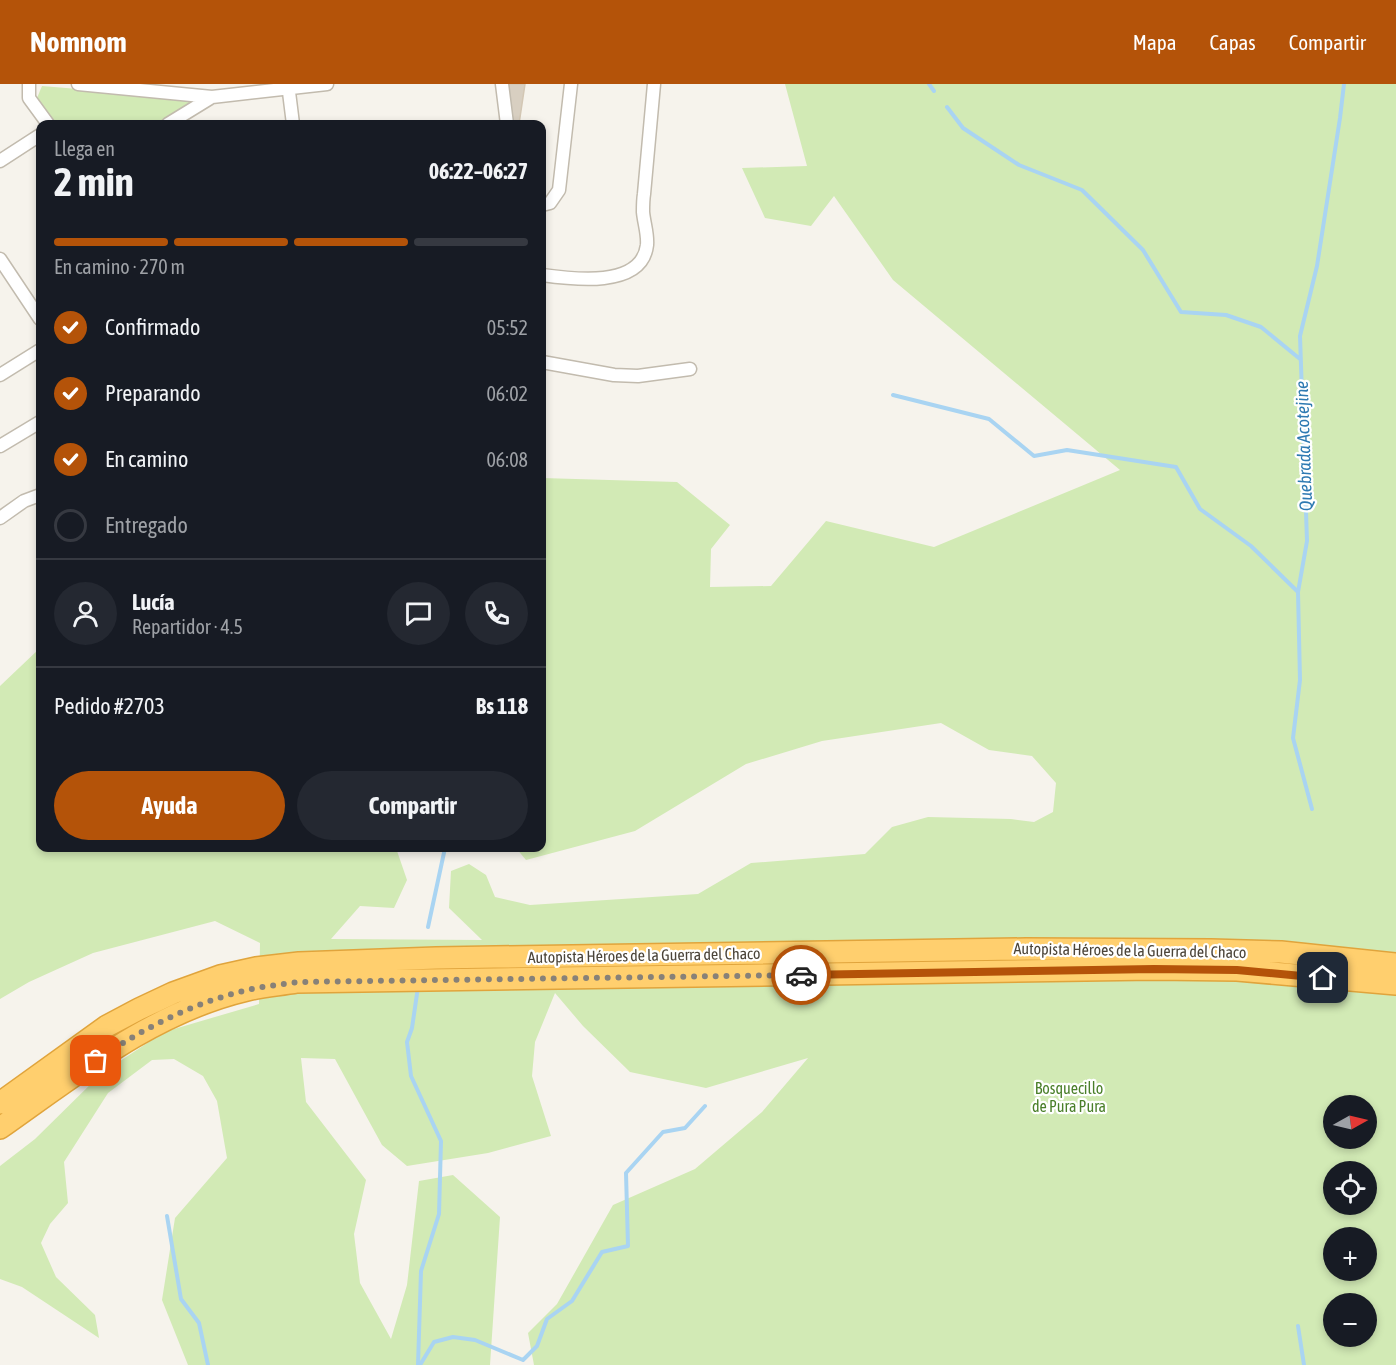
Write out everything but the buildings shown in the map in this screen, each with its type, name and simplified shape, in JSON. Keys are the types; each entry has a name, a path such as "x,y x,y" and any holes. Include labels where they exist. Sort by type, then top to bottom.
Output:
{"highway":[{"name":"Autopista Héroes de la Guerra del Chaco","path":"0,1103 107,1026 173,993 220,976 256,968 299,963 436,958 1026,948 1281,952 1396,964"},
{"name":"Autopista Héroes de la Guerra del Chaco","path":"0,1128 116,1047 145,1030 213,1000 248,990 297,982 1154,969 1237,970 1396,984"}],"street":[{"path":"29,84 29,98 45,120"},
{"path":"78,84 212,97 288,86 327,84"},
{"path":"502,84 506,120"},
{"path":"546,204 550,202 559,190 571,84"},
{"path":"546,276 573,280 611,277 635,268 642,261 647,245 643,212 647,144 654,103 654,84"},
{"path":"288,86 292,120"},
{"path":"175,120 212,97"},
{"path":"0,161 36,138"},
{"path":"0,260 36,313"},
{"path":"0,375 36,352"},
{"path":"546,363 614,375 638,376 690,369"},
{"path":"0,446 36,425"},
{"path":"0,518 24,501 36,496"}],"green space":[{"name":"Bosquecillo de Pura Pura","path":"785,84 1396,84 1396,1365 534,1365 528,1333 557,1304 613,1205 695,1169 762,1112 808,1058 706,1088 630,1072 583,1026 555,993 535,1042 532,1076 551,1136 488,1153 407,1166 382,1145 335,1059 301,1058 306,1102 366,1180 354,1234 360,1283 391,1339 407,1285 419,1181 453,1175 500,1217 490,1365 188,1365 162,1300 175,1218 227,1158 217,1101 203,1076 174,1059 152,1060 108,1093 64,1162 68,1203 50,1224 41,1243 56,1277 95,1315 99,1338 22,1287 0,1279 0,1166 35,1139 102,1073 164,1032 259,1004 260,943 215,921 93,953 29,982 0,999 0,686 36,652 36,852 397,852 407,880 394,908 360,906 331,939 482,940 449,908 451,871 469,864 486,875 495,897 530,905 698,894 751,863 865,854 892,827 928,817 1011,819 1034,822 1053,812 1056,783 1032,756 989,750 941,723 822,741 746,764 635,831 526,860 519,852 546,852 546,478 677,482 730,525 711,549 710,587 771,586 826,521 934,547 1120,470 893,280 834,196 811,226 765,218 742,168 807,166"},
{"path":"42,86 198,99 163,120 52,120 37,98"}],"waterway":[{"path":"929,84 934,91"},
{"name":"Quebrada Acotejine","path":"1312,809 1293,738 1300,680 1298,592 1307,541 1300,336 1317,266 1344,84"},
{"path":"947,107 963,128 1019,165 1082,190 1143,250 1181,312 1226,315 1261,327 1300,359"},
{"path":"893,395 989,419 1034,456 1067,450 1176,467 1200,509 1251,546 1298,592"},
{"path":"428,927 444,852"},
{"path":"418,987 412,1028 407,1042 411,1076 441,1141 439,1214 421,1271 418,1365"},
{"path":"420,1365 434,1342 453,1337 475,1340 523,1360 537,1346 547,1319 572,1301 602,1252 628,1246 626,1173 663,1132 685,1128 705,1106"},
{"path":"167,1216 181,1299 199,1323 208,1365"},
{"name":"Quebrada Acotejine","path":"1298,1326 1304,1365"}],"way so far":[{"path":"96,1061 145,1030 213,1000 248,990 297,982 801,975"}],"route":[{"path":"801,975 1154,969 1237,970 1323,978"}]}
